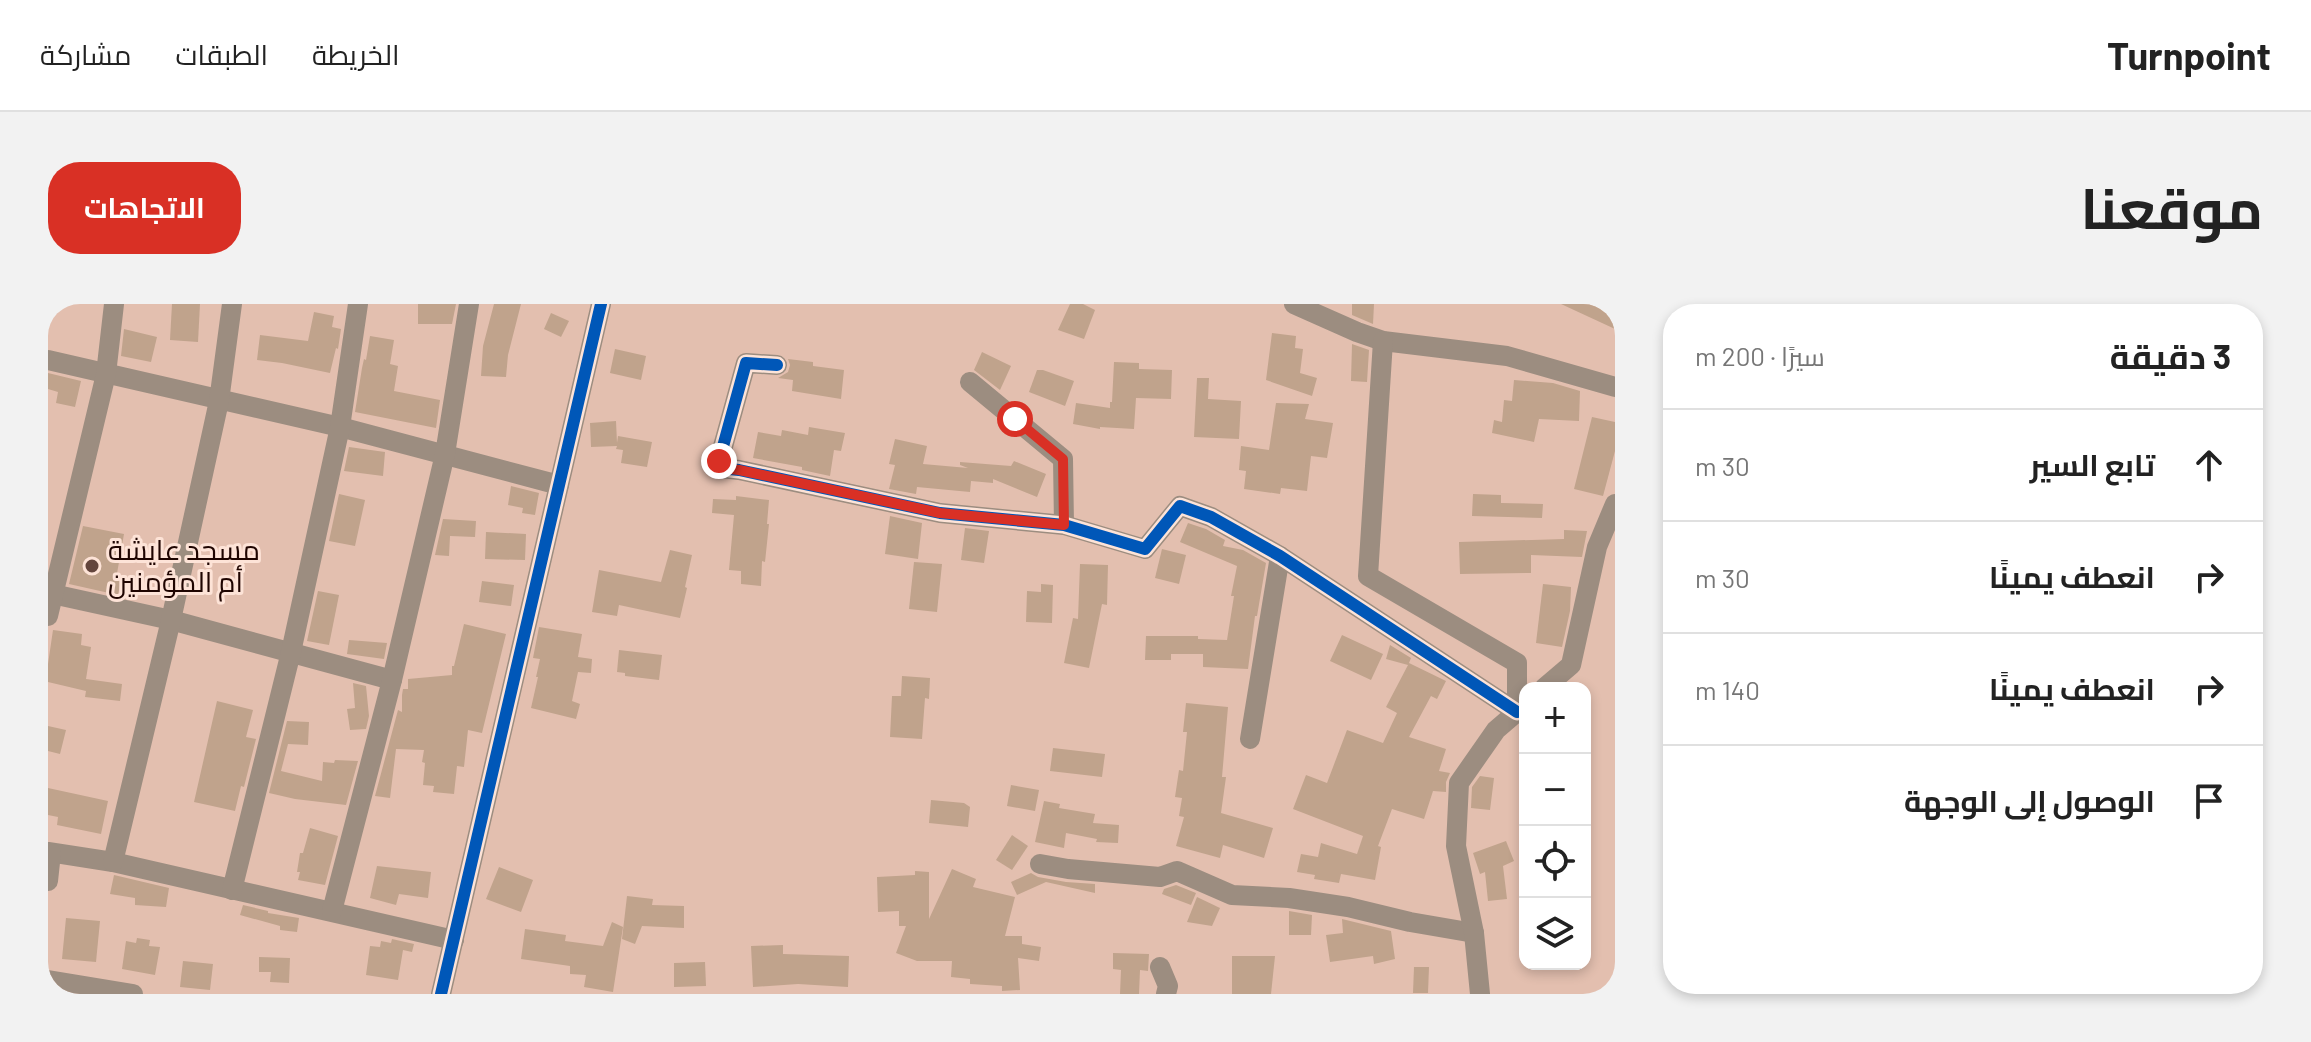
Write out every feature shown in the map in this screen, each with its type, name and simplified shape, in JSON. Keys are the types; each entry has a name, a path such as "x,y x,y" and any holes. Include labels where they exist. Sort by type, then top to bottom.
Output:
{"street":[{"path":"48,616 106,374 114,304"},
{"path":"113,862 219,401 232,304"},
{"path":"232,890 291,652 340,427 358,304"},
{"path":"332,911 392,680 445,454 469,304"},
{"path":"441,994 601,304"},
{"path":"1294,304 1383,341 1507,356 1615,387"},
{"path":"1383,341 1368,576 1517,663 1519,686"},
{"path":"48,360 340,427 559,485"},
{"path":"777,365 746,363 719,461 721,468 940,513 1064,525 1145,549 1180,506 1211,517 1280,556 1519,707"},
{"path":"970,382 1063,459 1064,525"},
{"path":"1551,682 1571,665 1597,547 1615,504"},
{"path":"1250,739 1280,556"},
{"path":"51,594 171,620 392,680"},
{"path":"1480,994 1474,933 1456,846 1459,783 1496,730 1519,710"},
{"path":"48,881 49,852 113,862 454,940"},
{"path":"1040,864 1160,877 1177,871 1232,895 1289,898 1348,907 1474,933"},
{"path":"1160,967 1168,986 1166,994"},
{"path":"48,980 133,994"}],"building":[{"path":"172,304 200,304 198,342 170,340"},
{"path":"418,304 456,304 452,324 418,324"},
{"path":"494,304 521,304 508,355 506,377 481,376 483,346"},
{"path":"1070,304 1083,304 1095,310 1084,339 1058,330"},
{"path":"1352,304 1374,304 1373,324 1352,315"},
{"path":"1561,304 1598,304 1615,312 1615,329"},
{"path":"314,312 334,316 332,327 341,329 330,373 257,360 260,335 308,341"},
{"path":"551,313 569,321 561,337 544,329"},
{"path":"124,329 157,337 151,362 121,356"},
{"path":"1272,333 1296,336 1295,348 1303,349 1300,373 1317,378 1312,396 1266,380"},
{"path":"370,336 394,340 390,364 398,366 394,391 440,400 436,428 355,412"},
{"path":"1352,344 1369,350 1367,382 1351,381"},
{"path":"615,349 646,356 641,380 610,373"},
{"path":"982,352 1011,366 1000,390 974,370"},
{"path":"788,359 844,370 841,399 792,391 793,380 778,378 788,372"},
{"path":"1114,362 1139,363 1139,369 1172,370 1171,399 1136,398 1134,429 1100,429 1073,424 1076,403 1110,408"},
{"path":"1037,370 1074,381 1065,406 1029,392"},
{"path":"48,373 81,381 75,407 56,403 58,392 48,389"},
{"path":"1197,378 1209,378 1208,399 1241,401 1239,439 1194,437"},
{"path":"1514,380 1553,383 1580,391 1579,421 1539,419 1534,442 1492,433 1494,420 1502,422 1504,400 1512,401"},
{"path":"1276,403 1309,404 1305,419 1333,423 1327,458 1311,456 1307,491 1281,488 1280,494 1244,489 1246,471 1239,470 1241,446 1269,450"},
{"path":"1592,417 1615,422 1615,451 1603,496 1574,489"},
{"path":"616,421 617,443 618,436 652,442 647,467 621,463 623,450 616,449 617,446 591,447 590,423"},
{"path":"809,427 845,433 841,451 834,450 830,476 753,458 758,432 781,436 782,430 808,435"},
{"path":"895,439 927,446 923,464 968,468 960,462 1011,466 1014,461 1046,474 1037,497 993,479 993,483 971,481 970,492 917,487 916,494 889,489 895,465 889,464"},
{"path":"349,447 385,452 383,476 344,471"},
{"path":"511,486 539,493 535,515 522,513 523,508 508,505"},
{"path":"339,494 365,500 355,546 329,541"},
{"path":"1473,494 1501,495 1501,503 1543,504 1542,518 1472,516"},
{"path":"736,496 769,500 761,586 741,584 741,571 729,570 734,515 712,513 713,499 736,500"},
{"path":"890,516 922,523 918,559 885,554"},
{"path":"443,519 476,521 475,537 450,536 449,556 435,555"},
{"path":"1188,523 1225,540 1223,546 1243,550 1266,563 1248,669 1203,667 1203,654 1171,654 1171,660 1145,660 1146,636 1198,636 1198,639 1227,640 1237,566 1180,542"},
{"path":"83,526 124,534 116,579 121,580 118,595 69,584"},
{"path":"965,528 989,531 984,563 961,560"},
{"path":"1564,530 1587,531 1582,557 1531,555 1531,573 1460,574 1459,542 1564,539"},
{"path":"486,532 526,534 525,560 485,559"},
{"path":"1162,549 1186,555 1179,584 1155,578"},
{"path":"670,550 692,555 680,618 619,605 617,616 592,612 599,570 661,582"},
{"path":"914,562 942,564 937,612 909,609"},
{"path":"1080,564 1108,565 1107,605 1102,604 1089,668 1064,663 1073,618 1078,619"},
{"path":"482,581 514,585 511,606 479,602"},
{"path":"1041,584 1053,585 1052,623 1026,622 1027,591 1041,592"},
{"path":"1543,584 1571,587 1570,611 1562,647 1536,643"},
{"path":"318,591 339,595 329,645 307,641"},
{"path":"464,624 506,634 482,733 468,730 464,767 457,766 454,794 433,792 434,786 423,785 424,750 396,749 390,798 375,796 398,710 402,712 403,689 408,689 408,679 452,675"},
{"path":"539,627 582,634 578,657 592,659 591,673 578,672 572,701 580,704 576,719 531,708 540,659 533,658"},
{"path":"53,630 82,634 81,645 91,647 86,679 122,684 120,701 85,697 86,691 48,682"},
{"path":"1342,635 1383,654 1371,680 1330,661"},
{"path":"349,640 387,643 384,659 347,654"},
{"path":"1390,645 1411,658 1409,663 1446,681 1437,699 1431,696 1409,737 1446,749 1439,771 1450,773 1446,792 1433,791 1424,819 1392,809 1378,846 1381,847 1375,880 1341,874 1339,883 1314,879 1315,875 1297,872 1301,854 1318,857 1321,843 1357,854 1363,836 1293,809 1306,775 1327,783 1347,730 1383,743 1397,713 1386,707 1408,665 1386,659"},
{"path":"619,650 662,655 659,680 625,676 625,673 617,672"},
{"path":"902,676 930,678 922,739 890,737 892,696 901,696"},
{"path":"353,683 366,686 369,716 366,729 350,730 347,709 355,708"},
{"path":"217,701 253,710 246,737 256,739 235,811 194,802"},
{"path":"1186,703 1228,707 1222,777 1226,777 1221,813 1273,828 1264,858 1223,845 1220,858 1176,846 1184,817 1179,816 1182,798 1175,797 1179,770 1183,771"},
{"path":"287,721 309,722 308,745 288,744 281,771 322,781 323,762 358,761 346,805 269,793"},
{"path":"48,726 66,730 60,754 48,751"},
{"path":"1053,748 1105,754 1102,777 1050,771"},
{"path":"1480,776 1494,778 1490,810 1471,808 1472,787"},
{"path":"1011,785 1039,790 1035,811 1007,806"},
{"path":"48,788 108,801 101,834 57,825 58,817 48,815"},
{"path":"931,800 964,803 970,807 968,827 929,823"},
{"path":"1044,801 1060,804 1059,808 1095,814 1093,823 1119,825 1118,843 1096,842 1097,839 1066,833 1064,848 1035,842"},
{"path":"310,828 338,836 325,885 298,880 300,853 303,853"},
{"path":"1012,835 1028,846 1012,870 996,860"},
{"path":"1506,841 1514,861 1503,866 1507,899 1488,901 1485,872 1480,874 1473,853"},
{"path":"377,866 431,872 428,898 399,894 396,905 370,898"},
{"path":"499,867 533,880 521,912 486,899"},
{"path":"952,869 976,879 973,887 1015,897 1005,936 1022,936 1022,944 1041,947 1039,961 1018,958 1020,990 1002,991 1002,986 970,984 970,979 951,977 952,961 917,961 896,953 906,926 899,926 899,911 878,912 877,877 929,872 929,919"},
{"path":"1031,873 1066,882 1095,884 1095,893 1046,882 1017,895 1011,882"},
{"path":"114,875 169,888 166,907 135,905 135,898 110,894"},
{"path":"1176,885 1196,893 1191,905 1162,894 1164,889"},
{"path":"627,896 653,899 652,905 684,906 684,928 642,926 635,944 622,939"},
{"path":"1197,897 1220,908 1212,926 1187,922"},
{"path":"243,905 299,918 297,932 280,930 280,926 240,915"},
{"path":"1289,911 1312,915 1311,935 1289,935"},
{"path":"66,918 100,921 96,962 62,959"},
{"path":"1342,919 1391,931 1395,959 1374,964 1373,956 1330,962 1326,935 1343,933"},
{"path":"612,922 623,927 613,992 584,987 586,975 570,974 570,966 521,959 525,929 566,935 565,941 603,946"},
{"path":"137,938 150,940 149,946 160,947 155,975 122,969 126,941 136,943"},
{"path":"392,939 414,944 412,952 403,950 398,980 366,975 370,946 380,947 381,941 391,943"},
{"path":"783,945 783,954 849,956 848,987 798,984 753,987 751,946"},
{"path":"1113,953 1149,954 1148,971 1140,970 1139,994 1120,994 1121,970 1113,969"},
{"path":"1232,956 1275,956 1271,994 1232,994"},
{"path":"259,957 290,958 289,983 270,982 271,972 259,972"},
{"path":"183,961 213,964 210,990 180,987"},
{"path":"705,962 706,986 674,987 674,963"},
{"path":"1414,967 1429,967 1428,993 1413,993"}],"cycle path":[{"path":"441,994 601,304"},
{"path":"777,365 746,363 719,461 721,468 940,513 1064,525 1145,549 1180,506 1211,517 1280,556 1517,712"}],"place":[{"name":"مسجد عايشة أم المؤمنين","path":"92,566"}],"route":[{"path":"719,461 721,468 940,513 1064,525 1063,459 1015,419"}]}
